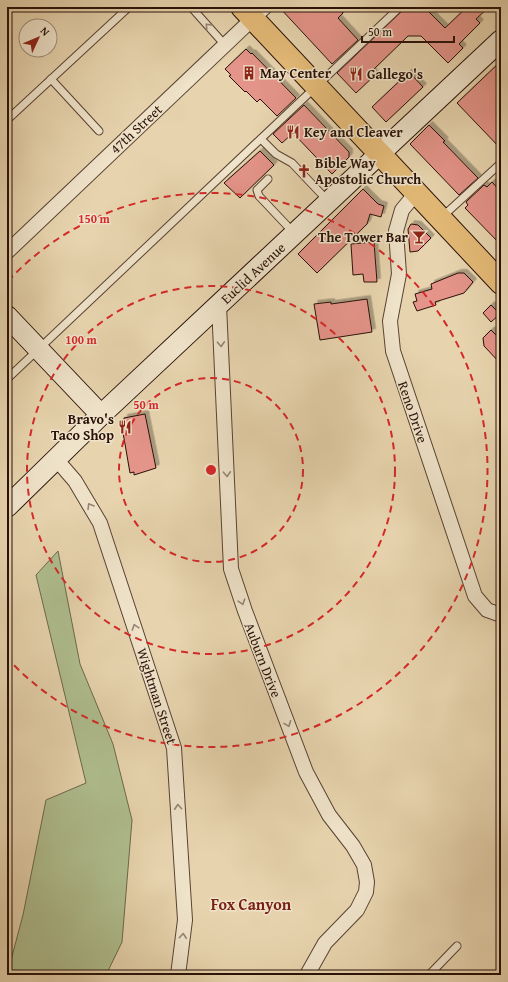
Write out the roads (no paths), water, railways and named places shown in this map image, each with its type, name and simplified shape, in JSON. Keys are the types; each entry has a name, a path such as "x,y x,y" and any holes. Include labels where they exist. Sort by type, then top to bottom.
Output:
{"main road":[{"path":"253,11 316,86 501,283"},
{"name":"Euclid Avenue","path":"7,507 101,415 501,40"},
{"path":"7,316 101,415"}],"street":[{"name":"47th Street","path":"7,252 225,45 253,11"},
{"name":"Reno Drive","path":"416,193 402,210 396,231 399,274 390,321 393,351 475,596 487,610 501,615"},
{"name":"Auburn Drive","path":"219,305 231,569 245,611 306,772 329,815 353,846 364,865 367,882 366,892 357,910 325,943 307,975"},
{"name":"Wightman Street","path":"56,459 75,481 100,523 174,748 185,920 178,975"}],"lane":[{"path":"7,120 129,7"},
{"path":"191,7 225,45"},
{"path":"7,379 400,7"},
{"path":"51,79 99,131"},
{"path":"261,139 276,154 292,163 328,201"},
{"path":"440,218 501,163"},
{"path":"268,179 257,190 259,196 294,234"},
{"path":"429,975 457,946"}],"place":[{"name":"May Center","path":"249,73"},
{"name":"Gallego's","path":"356,74"},
{"name":"Key and Cleaver","path":"293,132"},
{"name":"Bible Way Apostolic Church","path":"304,171"},
{"name":"The Tower Bar","path":"419,237"},
{"name":"Bravo's Taco Shop","path":"125,427"}],"district":[{"name":"Fox Canyon","path":"251,904"}]}
